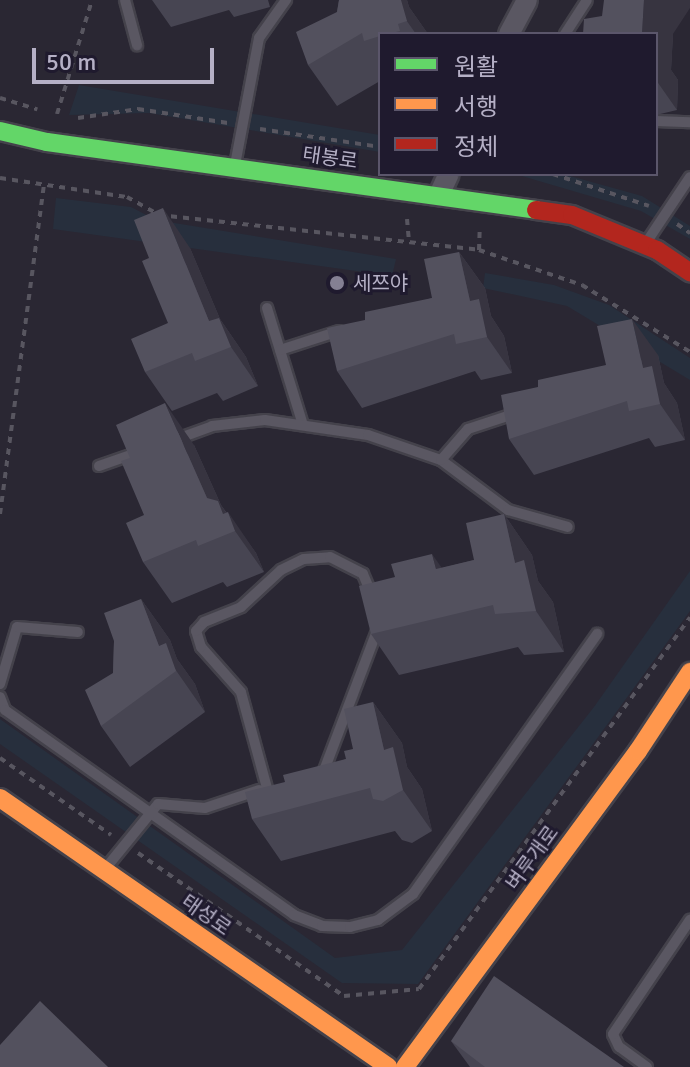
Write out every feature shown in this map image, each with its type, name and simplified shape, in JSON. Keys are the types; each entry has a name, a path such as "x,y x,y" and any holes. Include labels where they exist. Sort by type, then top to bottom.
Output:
{"street":[{"path":"510,32 527,0"},
{"name":"태봉로","path":"0,131 572,215 645,245 690,272"},
{"path":"439,195 448,176"},
{"name":"벼루개로","path":"405,1067 638,751 690,672"},
{"name":"태성로","path":"0,798 388,1067"}],"lane":[{"path":"125,0 137,45"},
{"path":"235,167 259,38 286,0"},
{"path":"566,32 587,0"},
{"path":"658,121 690,122"},
{"path":"645,245 689,180"},
{"path":"267,308 303,425"},
{"path":"280,350 351,328"},
{"path":"441,460 468,429 523,411"},
{"path":"170,441 212,426 265,420 368,435 441,460 508,510 568,527"},
{"path":"99,466 155,446"},
{"path":"267,788 241,692 201,647 196,631 204,622 241,607 281,570 304,559 330,557 363,574 377,607"},
{"path":"323,773 381,619"},
{"path":"0,684 17,627 78,632"},
{"path":"0,697 5,710 151,810 294,915 322,926 378,920 413,894 597,634"},
{"path":"309,776 335,770"},
{"path":"104,870 158,804 205,808 281,784"},
{"path":"647,1067 619,1047 613,1034 690,920"}],"path":[{"path":"57,114 92,0"},
{"path":"0,98 37,109"},
{"path":"559,176 645,203 690,233"},
{"path":"0,178 127,197 159,215 479,250 582,285 690,352"},
{"path":"0,514 44,184"},
{"path":"0,758 344,996 419,989 690,617"}],"shaded area":[{"path":"79,85 378,135 378,152 149,113 69,115"},
{"path":"522,176 570,176 642,196 690,226 690,239 641,211"},
{"path":"56,198 131,207 156,220 396,259 392,276 53,229"},
{"path":"485,273 554,285 609,305 690,358 690,380 567,306 483,288"},
{"path":"690,571 690,611 418,984 342,983 0,744 0,719 335,958 402,950 594,707"}],"building":[{"path":"339,0 401,0 407,21 398,24 400,31 378,32 378,37 364,41 362,33 308,65 296,32 337,12"},
{"path":"604,0 644,0 642,32 583,32 584,19 602,16"},
{"path":"163,208 209,321 219,318 231,347 195,361 192,353 145,372 131,339 168,323 142,261 149,258 134,220"},
{"path":"459,252 470,301 479,299 487,337 456,344 454,334 337,371 327,328 365,320 365,312 432,298 424,259"},
{"path":"632,319 643,368 652,366 660,404 629,411 627,401 509,439 501,395 538,387 538,380 606,365 597,326"},
{"path":"165,403 207,498 218,501 223,514 228,512 235,531 198,546 196,540 143,562 126,523 144,515 121,461 130,458 116,425"},
{"path":"504,514 515,563 524,560 536,611 495,614 493,605 371,634 359,586 395,577 391,564 432,554 436,569 474,560 466,523"},
{"path":"141,599 159,646 166,643 176,671 101,726 85,690 113,673 114,641 104,613"},
{"path":"373,702 384,750 393,747 403,790 383,801 373,799 370,788 252,819 245,792 285,782 283,775 346,759 344,751 353,749 344,709"},
{"path":"494,976 624,1067 485,1067 451,1041"},
{"path":"40,1001 108,1067 0,1067 0,1045"}],"traffic: fast":[{"path":"0,131 47,142 536,210"}],"traffic: slow":[{"path":"405,1067 638,751 690,672"},
{"path":"0,798 388,1067"}],"traffic: jam":[{"path":"536,210 572,215 657,250 690,272"}],"place":[{"name":"세쯔야","path":"337,283"}]}
